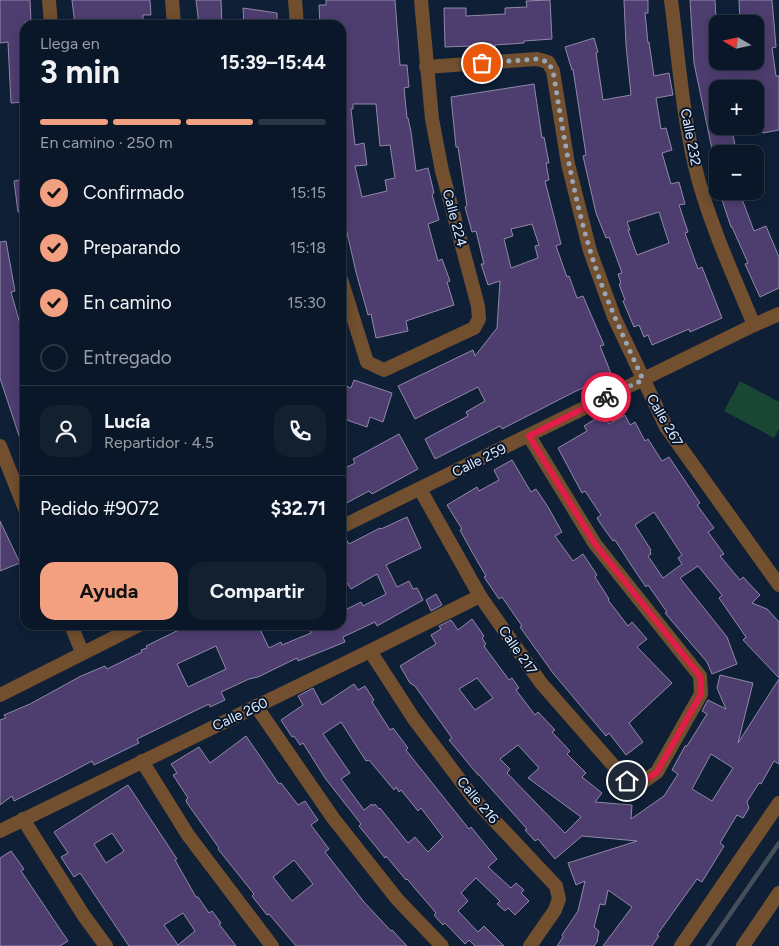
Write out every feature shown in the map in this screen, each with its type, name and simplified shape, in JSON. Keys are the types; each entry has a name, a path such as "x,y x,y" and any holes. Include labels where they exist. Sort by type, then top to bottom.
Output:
{"street":[{"path":"49,0 51,20"},
{"path":"172,0 174,20"},
{"path":"295,0 297,20"},
{"name":"Calle 224","path":"346,295 367,362 384,370 474,328 479,319 478,306 442,171 432,119 421,0"},
{"name":"Calle 232","path":"671,0 685,110 699,180 717,239 754,325"},
{"name":"Calle 267","path":"426,67 537,59 548,62 553,71 568,164 590,251 614,317 666,427 779,585"},
{"name":"Calle 259","path":"346,525 779,314"},
{"name":"Calle 217","path":"420,489 480,596 540,683 627,781 634,785 643,782 657,772 701,694 700,676 595,544 529,436"},
{"path":"0,446 20,496"},
{"name":"Calle 260","path":"0,830 480,596"},
{"path":"73,630 82,652"},
{"path":"0,695 128,630"},
{"name":"Calle 216","path":"370,651 414,719 475,800 556,886 559,899 555,910 530,946"},
{"path":"256,706 333,818 397,899 442,946"},
{"path":"142,760 188,834 272,946"},
{"path":"681,946 779,803"},
{"path":"23,819 84,916 106,946"},
{"path":"743,946 779,893"}],"green space":[{"path":"740,381 779,402 779,429 774,438 724,411"}],"building":[{"path":"0,0 30,0 31,20 20,20 20,102 11,103 8,42 0,43"},
{"path":"72,0 150,0 151,15 143,15 143,20 74,20"},
{"path":"196,0 221,0 222,20 198,20"},
{"path":"326,0 395,0 400,65 407,65 409,87 404,88 416,171 428,168 439,220 428,224 438,261 442,259 450,281 447,282 454,305 406,321 408,331 376,338 371,314 368,315 356,272 346,228 346,20 320,20 319,5 326,5","holes":["353,104 376,104 380,146 390,145 395,178 385,180 387,191 362,197 355,166 367,165 364,143 355,145 351,109 353,109"]},
{"path":"550,0 552,39 495,45 495,47 445,47 444,8 466,8 466,16 505,14 505,8 527,7 526,1"},
{"path":"624,0 648,0 648,13 645,13 654,76 669,73 673,95 656,98 661,129 666,128 672,150 662,153 671,184 679,182 685,204 679,205 688,232 685,233 698,269 702,267 722,318 690,332 689,329 652,345 648,335 644,337 639,325 634,327 623,301 625,300 619,284 621,283 618,274 622,273 609,237 606,238 596,213 583,156 586,155 573,69 565,47 594,38 598,52 596,53 603,100 631,95","holes":["659,212 669,243 637,255 627,222"]},
{"path":"690,0 715,0 716,15 709,15 709,70 764,70 764,15 740,15 739,0 772,0 776,47 772,48 776,76 779,76 779,130 764,133 764,80 709,80 709,135 694,63"},
{"path":"243,8 277,13 277,20 244,20"},
{"path":"534,84 542,138 544,137 549,163 546,163 549,180 545,181 561,244 556,246 577,298 583,296 604,345 600,346 612,376 576,391 502,429 500,426 435,459 425,439 468,416 466,412 485,401 478,387 415,419 398,386 473,350 475,356 497,328 500,281 488,285 481,264 484,264 476,231 472,232 465,207 467,206 458,147 456,147 451,97","holes":["532,224 539,245 535,246 538,258 511,268 504,239 513,236 511,229"]},
{"path":"709,135 733,135 735,145 711,145"},
{"path":"20,180 20,212 18,212 14,181"},
{"path":"722,200 742,200 754,231 766,226 779,257 779,288 760,297 745,264 748,263 731,227"},
{"path":"6,241 15,291 11,292 20,324 20,439 0,378 0,242"},
{"path":"354,380 392,393 383,422 370,417 367,427 346,420 346,386 351,388"},
{"path":"603,414 609,424 625,415 630,425 635,422 645,441 648,439 662,461 669,457 700,503 697,505 714,528 708,532 724,554 720,556 740,580 743,577 760,595 752,603 767,609 779,622 779,678 743,640 746,637 719,598 722,595 698,566 680,578 727,637 737,664 712,674 707,662 665,613 667,612 648,585 646,587 615,540 613,541 600,523 597,518 601,515 585,491 582,493 558,448 587,431 584,426","holes":["654,512 682,555 678,558 682,564 663,578 648,556 651,554 651,550 635,525"]},
{"path":"399,434 418,469 372,494 369,491 346,503 346,468 355,463 353,459"},
{"path":"512,460 531,492 536,489 548,507 562,532 555,536 573,561 583,554 597,575 595,577 608,600 628,626 632,622 647,639 637,647 672,683 629,723 643,742 626,755 609,733 606,736 553,673 520,627 522,626 502,597 499,599 484,577 486,576 460,530 462,529 447,505 477,487 479,491 499,480 494,470"},
{"path":"407,517 421,548 386,565 397,587 409,581 413,589 417,588 423,600 377,626 375,622 343,637 345,642 298,661 297,658 221,692 225,700 210,707 209,704 137,739 139,743 94,765 92,761 14,801 12,796 0,805 0,720 6,718 4,715 30,704 81,676 105,666 107,669 142,652 141,650 147,648 146,646 179,630 260,630 269,648 281,642 282,645 311,633 310,630 346,630 346,610 361,602 363,606 386,594 377,574 351,589 346,584 346,539 349,544","holes":["216,646 226,669 188,687 177,664"]},
{"path":"0,521 20,563 0,571"},
{"path":"436,594 442,605 431,611 426,600"},
{"path":"472,619 484,636 482,638 486,644 484,646 509,680 512,678 519,688 516,690 535,715 538,712 555,730 552,732 570,751 567,754 586,773 582,777 602,793 595,802 632,805 631,819 664,796 678,774 672,770 685,746 687,746 707,714 702,711 708,700 726,709 717,688 720,675 753,683 738,743 779,679 779,764 774,761 761,784 759,783 747,802 749,808 743,818 737,815 720,843 724,846 702,882 697,879 657,935 659,936 652,946 603,946 632,907 608,890 605,905 600,904 594,927 599,931 597,942 594,946 557,946 578,911 585,881 576,885 568,863 637,841 582,836 555,859 538,839 535,841 525,830 527,829 478,775 449,740 452,738 415,686 410,683 400,666 436,644 431,635 441,629 439,626 451,620 458,630","holes":["477,678 493,698 475,710 459,689","518,745 539,768 528,778 581,817 565,833 507,773 510,769 500,759","711,754 733,768 712,801 692,789"]},
{"path":"354,684 358,690 365,686 374,700 372,702 390,730 393,728 408,748 406,750 421,769 469,829 471,827 497,859 488,867 511,888 516,883 524,890 521,893 529,901 515,915 508,908 505,911 497,904 500,901 476,878 461,893 468,901 458,911 478,932 484,926 504,946 475,946 469,940 465,944 445,923 443,925 434,915 436,913 386,856 385,858 359,826 361,824 325,778 303,743 300,745 294,736 292,737 281,720 303,705 298,696 313,688 322,705","holes":["341,722 366,761 369,760 394,790 396,787 399,792 401,790 418,811 421,808 443,837 428,852 415,837 408,843 375,804 364,810 341,779 350,773 323,734"]},
{"path":"246,736 279,784 281,783 298,805 305,801 318,820 311,825 329,849 325,852 364,902 407,946 296,946 269,914 267,915 252,896 254,894 218,849 187,803 186,800 188,798 173,775 177,773 171,764 199,747 210,763","holes":["294,860 313,884 292,901 273,877"]},
{"path":"128,785 177,859 175,860 196,897 198,897 209,913 212,911 221,923 219,924 236,946 129,946 80,873 74,877 61,857 68,853 54,832","holes":["112,833 124,851 106,863 94,844","183,913 195,931 178,945 164,925"]},
{"path":"11,851 24,869 21,871 68,941 60,946 0,946 0,858"}],"waterway":[{"path":"708,946 779,843"}],"way so far":[{"path":"482,63 537,59 548,62 553,71 568,164 590,251 614,317 643,380 606,397"}],"route":[{"path":"606,397 529,436 595,544 700,676 701,694 657,772 643,782 634,785 627,781"}]}
